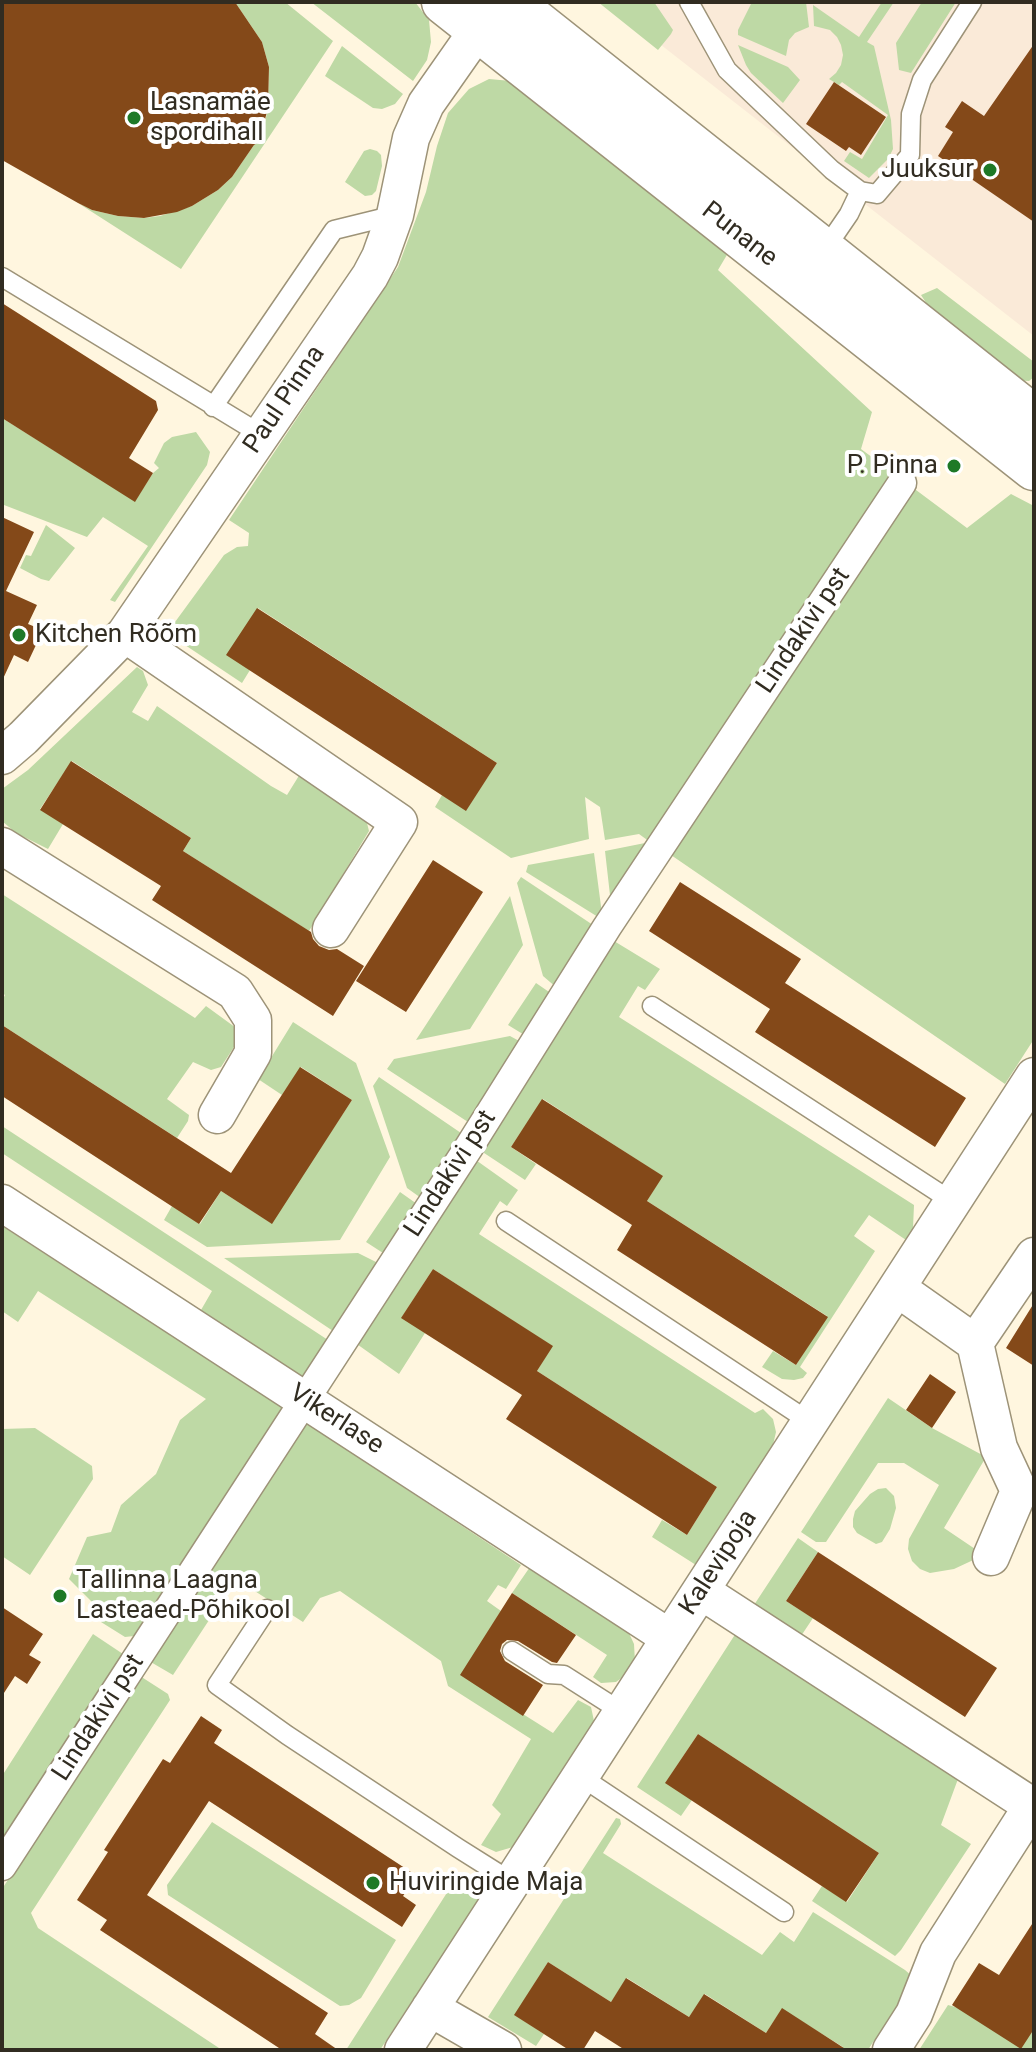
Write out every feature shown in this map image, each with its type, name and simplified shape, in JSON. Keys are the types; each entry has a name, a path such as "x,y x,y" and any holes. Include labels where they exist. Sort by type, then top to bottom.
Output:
{"main road":[{"name":"Punane","path":"444,2 515,23 813,267 1034,468"},
{"name":"Punane","path":"813,267 1034,418"}],"street":[{"name":"Paul Pinna","path":"2,756 125,634 370,276 395,215 411,138 426,104 515,23"},
{"name":"Lindakivi pst","path":"2,1866 469,1147 607,927 902,483"},
{"path":"125,634 399,822 331,929"},
{"path":"2,846 235,992 253,1020 253,1053 217,1115"},
{"name":"Kalevipoja","path":"403,2050 1034,1076"},
{"name":"Vikerlase","path":"2,1203 670,1638"},
{"path":"975,1343 1034,1256"},
{"path":"897,1288 975,1343 999,1448 1019,1491 991,1557"},
{"path":"701,1591 1033,1804 938,1953 914,2014 891,2050"},
{"path":"430,2008 503,2050"}],"lane":[{"path":"689,2 727,70 832,170 860,191 877,194 910,155 911,114 922,80 972,2"},
{"path":"813,267 849,214 860,191"},
{"path":"213,407 334,230 395,215"},
{"path":"2,277 262,435"},
{"path":"652,1006 953,1202"},
{"path":"506,1221 810,1422"},
{"path":"267,1609 217,1685 512,1882"},
{"path":"512,1651 548,1674 564,1675 622,1712"},
{"path":"580,1776 784,1912"}],"shaded area":[{"path":"606,2 1034,2 1034,336"}],"green space":[{"path":"235,2 285,2 333,41 181,269 78,203 118,216 160,216 192,206 232,177 259,142 268,108 269,67 262,42"},
{"path":"311,2 415,2 429,20 431,42 427,60 413,81"},
{"path":"598,2 654,2 673,30 658,50"},
{"path":"752,2 806,2 809,27 795,33 789,40 786,56 738,35"},
{"path":"882,2 894,2 867,42 874,46 891,120 893,149 888,159 869,178 844,161 850,152 862,159 888,115 842,82 839,85 829,79 841,65 841,45 830,30 814,26 813,5 859,37"},
{"path":"922,2 956,2 911,73 899,70 896,43"},
{"path":"738,45 788,67 800,80 783,103 751,73"},
{"path":"342,46 403,94 395,104 382,109 373,108 325,76"},
{"path":"489,79 511,81 731,248 718,270 872,412 861,449 967,528 1011,494 1034,506 1034,1039 1005,1084 652,842 611,904 605,851 650,842 639,834 605,840 600,807 585,797 589,839 511,858 435,807 442,795 466,810 497,763 258,608 250,670 242,683 167,633 224,555 237,547 248,546 249,533 229,520 398,267 426,192 448,113 469,89"},
{"path":"370,149 381,155 382,166 376,191 365,196 345,182 364,151"},
{"path":"937,288 1034,362 1034,377 1029,381 1013,380 934,315 921,295"},
{"path":"2,418 135,501 159,468 154,463 164,443 172,437 196,432 210,452 207,465 115,602 110,600 148,546 103,517 87,537 4,505 2,509"},
{"path":"46,525 75,548 49,581 20,568 26,555 31,556"},
{"path":"137,667 143,671 148,685 132,712 148,721 157,706 287,795 300,774 366,819 369,831 309,931 183,851 191,838 72,761 40,809 63,824 48,849 16,833 2,821 2,789 28,770"},
{"path":"594,853 602,914 598,917 526,872 528,865"},
{"path":"521,877 596,927 557,988 543,976 517,883"},
{"path":"2,894 195,1018 206,1006 243,1033 221,1067 211,1070 193,1062 167,1099 189,1115 177,1138 2,1025 5,995 2,993"},
{"path":"510,896 523,945 470,1029 416,1040"},
{"path":"614,941 660,969 645,990 638,986 619,1017 914,1205 913,1228 906,1240 869,1215 854,1236 875,1251 800,1367 807,1373 803,1378 782,1379 762,1367 773,1351 796,1365 827,1316 647,1201 662,1176 543,1099 511,1147 536,1164 525,1180 478,1149"},
{"path":"536,983 552,994 526,1036 508,1025"},
{"path":"293,1022 356,1063 390,1157 340,1240 207,1247 164,1220 172,1206 200,1224 221,1191 271,1223 352,1100 301,1067 282,1095 258,1079"},
{"path":"510,1036 521,1042 468,1122 387,1069 394,1059"},
{"path":"379,1077 461,1133 421,1198 407,1188 373,1086"},
{"path":"2,1126 328,1340 304,1378 201,1310 212,1291 2,1153"},
{"path":"473,1158 518,1190 507,1206 500,1201 479,1234 755,1413 763,1409 773,1419 776,1432 773,1445 696,1565 652,1537 662,1520 687,1535 717,1487 537,1371 552,1346 433,1269 402,1317 425,1333 399,1374 354,1342"},
{"path":"400,1192 417,1204 383,1253 366,1242"},
{"path":"2,1226 283,1408 134,1636 125,1637 101,1622 105,1615 69,1579 87,1537 111,1532 121,1505 156,1474 180,1420 206,1399 38,1291 18,1322 2,1311"},
{"path":"358,1253 378,1263 333,1331 224,1258"},
{"path":"888,1398 932,1428 986,1457 944,1528 984,1555 954,1569 930,1573 912,1561 909,1539 939,1485 904,1463 878,1463 826,1542 816,1542 801,1532"},
{"path":"305,1422 521,1565 506,1589 498,1585 487,1601 501,1611 461,1675 553,1733 578,1700 591,1707 594,1721 513,1847 496,1852 481,1845 501,1814 492,1805 531,1739 448,1686 441,1661 340,1591 320,1598 303,1622 236,1579 173,1675 149,1661"},
{"path":"35,1428 92,1466 93,1479 30,1575 2,1556 2,1429"},
{"path":"886,1488 894,1496 896,1508 890,1529 882,1542 876,1544 857,1533 853,1519 855,1511 870,1494"},
{"path":"798,1538 818,1552 786,1601 813,1618 801,1636 754,1605"},
{"path":"532,1564 628,1631 634,1644 635,1662 627,1674 616,1682 601,1683 593,1677 607,1655 512,1593"},
{"path":"736,1633 958,1779 941,1825 971,1844 895,1956 812,1901 822,1886 847,1902 879,1853 698,1734 666,1782 692,1800 681,1816 637,1787"},
{"path":"93,1634 126,1656 2,1847 2,1776"},
{"path":"140,1676 168,1694 170,1700 31,1913 38,1928 222,2050 2,2050 2,1889"},
{"path":"616,1818 620,1819 621,1824 603,1853 762,1955 780,1932 794,1942 813,1912 905,1970 920,1983 886,2032 868,2050 842,2050 843,2047 782,2009 766,2033 705,1994 689,2017 627,1978 611,2002 548,1962 515,2015 544,2034 536,2046 488,2017"},
{"path":"212,1822 396,1940 361,1998 340,2006 168,1895 167,1885"},
{"path":"459,1874 481,1888 478,1901 380,2050 346,2050"},
{"path":"948,2005 1034,2029 1034,2050 919,2050"}],"building":[{"name":"Lasnamäe spordihall","path":"2,2 235,2 262,42 269,67 268,108 259,142 218,190 177,212 144,218 118,216 78,203 2,160"},
{"path":"1034,44 1034,222 938,156 953,132 945,127 962,101 984,116"},
{"path":"834,82 886,117 861,155 849,147 846,151 806,124"},
{"path":"2,303 156,401 158,410 129,458 153,473 135,502 2,418"},
{"path":"2,517 34,532 6,591 37,605 28,624 43,630 28,662 14,655 2,681"},
{"path":"257,608 497,763 466,811 226,655"},
{"path":"71,761 191,838 183,851 311,932 319,946 337,949 364,966 333,1016 152,900 161,886 40,810"},
{"path":"433,860 483,892 406,1012 356,981"},
{"path":"680,882 801,959 785,983 966,1098 935,1147 755,1032 770,1009 649,931"},
{"path":"2,1025 231,1173 300,1067 352,1100 272,1224 221,1191 199,1224 2,1096"},
{"path":"542,1099 663,1176 647,1201 828,1317 796,1365 617,1250 632,1225 511,1147"},
{"path":"433,1269 553,1346 537,1371 717,1487 687,1535 506,1419 522,1395 401,1318"},
{"path":"1034,1303 1034,1366 1006,1348"},
{"path":"930,1374 956,1392 932,1428 906,1410"},
{"path":"818,1552 997,1668 965,1717 786,1601"},
{"path":"512,1593 576,1635 557,1663 518,1641 507,1640 502,1644 500,1651 505,1661 543,1685 523,1716 460,1675"},
{"path":"2,1607 43,1634 29,1655 41,1662 27,1684 15,1676 2,1696"},
{"name":"Huviringide Maja","path":"201,1716 222,1730 214,1743 417,1876 403,1896 416,1905 402,1927 209,1801 147,1895 328,2013 315,2034 338,2050 282,2050 100,1930 107,1920 77,1900 108,1852 104,1850 163,1759 170,1763"},
{"path":"698,1734 879,1853 846,1902 665,1783"},
{"path":"1034,1921 1034,2029 1021,2049 952,2005 979,1963 999,1975"},
{"path":"548,1962 611,2002 626,1978 689,2017 704,1994 766,2033 782,2008 847,2050 625,2050 595,2031 583,2050 569,2050 514,2015"}],"place":[{"name":"Lasnamäe spordihall","path":"134,118"},
{"name":"Juuksur","path":"990,170"},
{"name":"P. Pinna","path":"954,466"},
{"name":"Kitchen Rõõm","path":"19,635"},
{"name":"Tallinna Laagna Lasteaed-Põhikool","path":"60,1596"},
{"name":"Huviringide Maja","path":"373,1883"}]}
